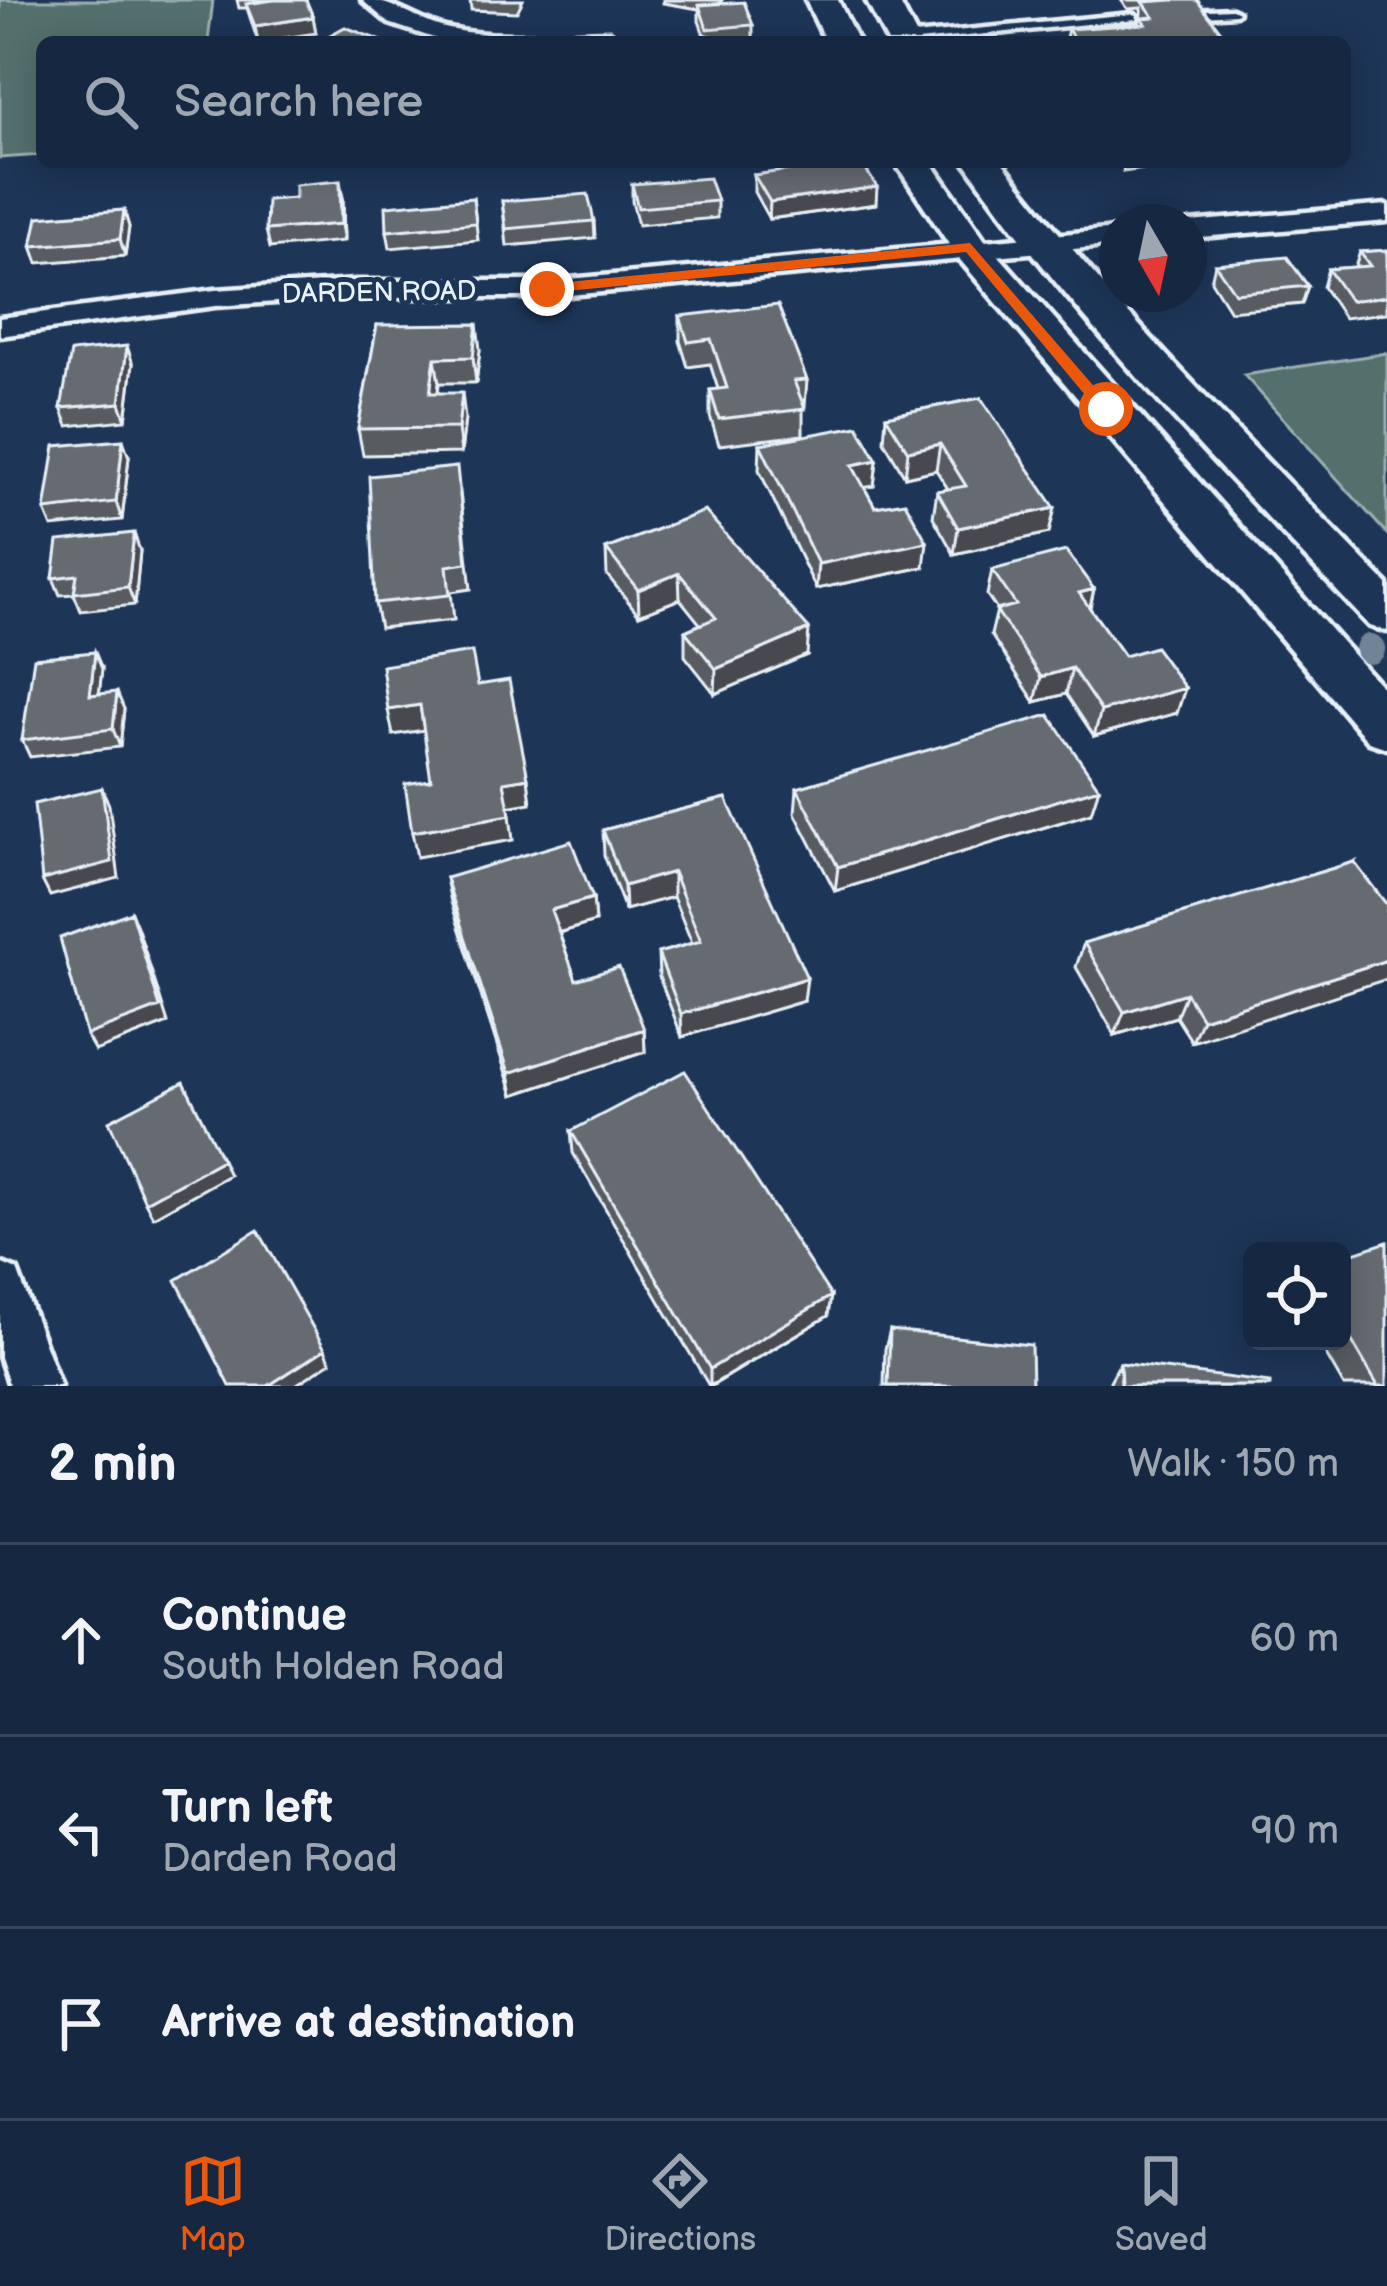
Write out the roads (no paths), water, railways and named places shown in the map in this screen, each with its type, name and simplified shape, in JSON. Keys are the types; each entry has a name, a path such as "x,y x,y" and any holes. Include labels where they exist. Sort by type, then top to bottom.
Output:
{"main road":[{"path":"822,0 839,36"},
{"path":"882,0 900,36"},
{"path":"917,168 970,248 1387,728"},
{"path":"987,168 1045,244 1178,394 1387,614"}],"street":[{"path":"374,0 419,29 465,36"},
{"path":"1207,228 1387,213"},
{"name":"DARDEN ROAD","path":"0,327 214,298 356,290 547,289 1099,239"},
{"path":"0,1287 35,1386"}],"lane":[{"path":"1170,15 1232,13"},
{"path":"951,36 1132,17"}]}
